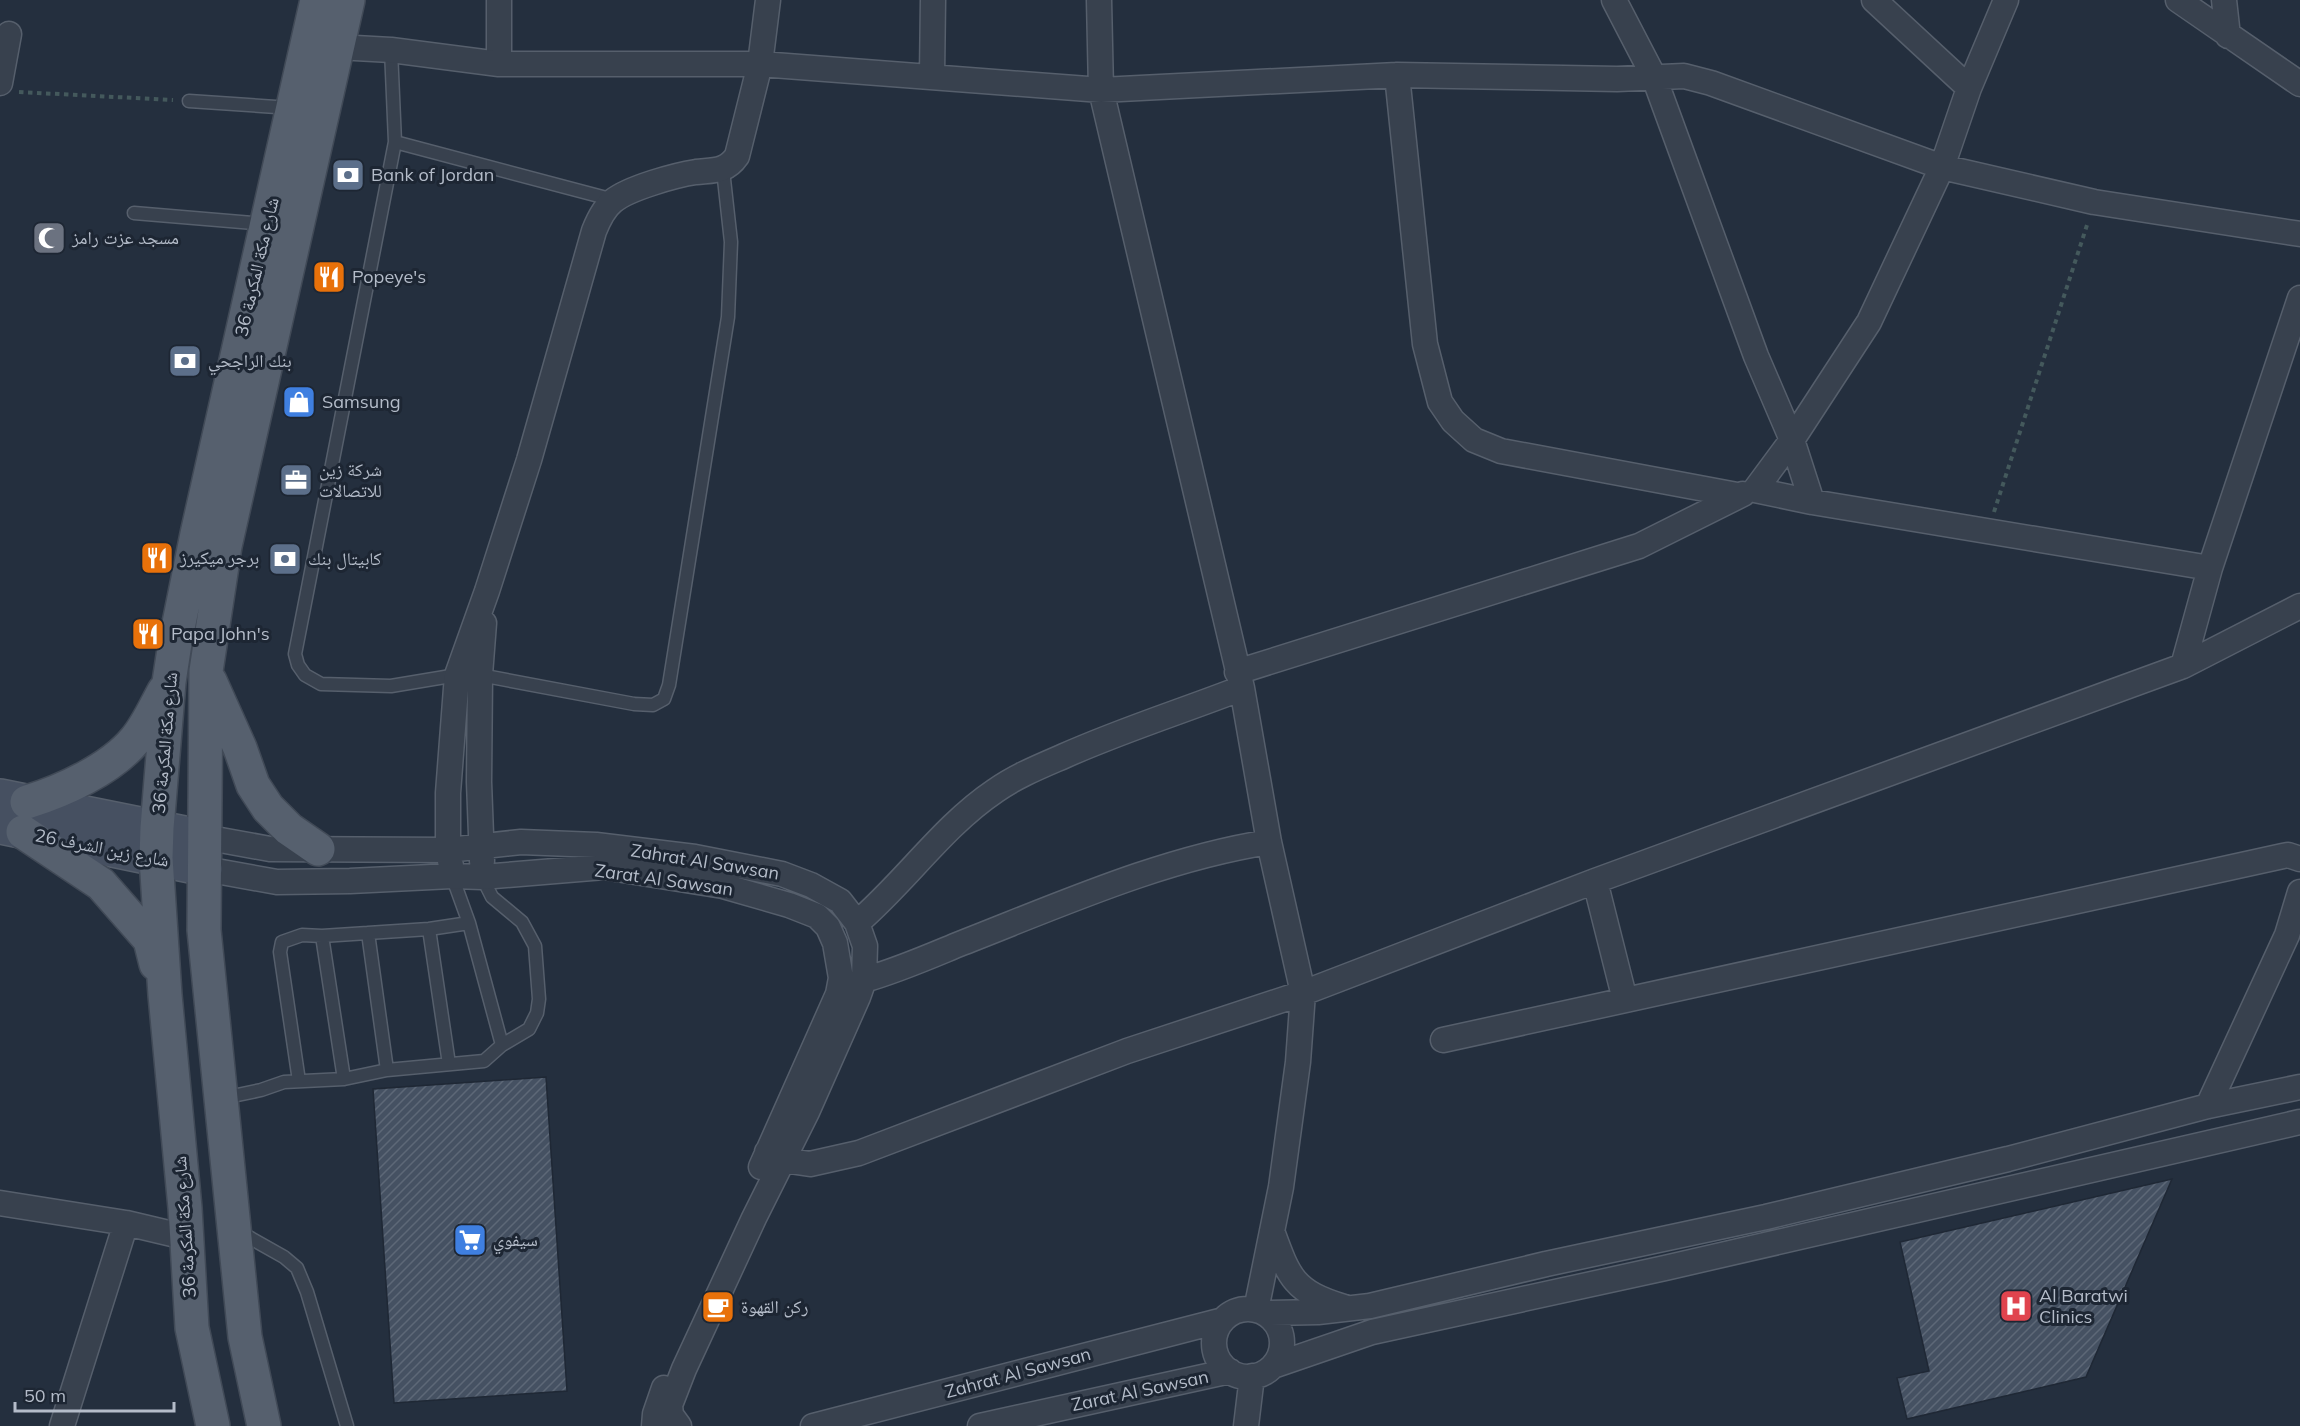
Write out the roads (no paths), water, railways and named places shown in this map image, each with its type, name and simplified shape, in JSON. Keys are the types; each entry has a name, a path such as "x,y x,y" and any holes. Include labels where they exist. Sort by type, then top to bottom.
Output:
{"main road":[{"name":"شارع مكة المكرمة 36","path":"213,1426 192,1329 185,1208 165,995 157,843 169,682 197,534 317,0"},
{"name":"شارع مكة المكرمة 36","path":"264,1426 245,1337 204,930 206,671 225,546 348,0"},
{"path":"206,671 240,748 252,785 267,808 289,830 318,849"},
{"path":"165,995 150,940 127,911 101,884 12,814 101,770 119,757 137,739 169,682"},
{"name":"شارع زين الشرف 26","path":"12,814 157,843 205,869"},
{"name":"شارع زين الشرف 26","path":"157,843 204,837"}],"street":[{"path":"498,0 499,64"},
{"path":"452,876 448,850 448,793 468,675 487,591 529,460 594,231 600,216 614,200 644,186 694,172 723,170 731,164 737,156 760,64 768,0"},
{"path":"932,76 933,0"},
{"path":"1099,0 1101,90 1240,680 1269,842 1303,993 1298,1062 1261,1311"},
{"path":"1614,0 1654,77 1756,356 1792,440 1812,502"},
{"path":"1874,0 1969,88"},
{"path":"857,923 882,901 967,812 995,790 1034,769 1240,680 1639,546 1746,493 1792,440 1869,322 1942,167 1969,88 2006,0"},
{"path":"2178,0 2300,84"},
{"path":"2224,0 2228,36"},
{"path":"6,88 9,34"},
{"path":"337,47 392,50 499,64 760,64 1101,90 1397,75 1617,79 1684,76 1711,82 1942,167 2094,202 2300,234"},
{"path":"1397,75 1425,344 1440,402 1453,422 1474,440 1501,451 2211,568"},
{"path":"2183,666 2211,568 2300,298"},
{"path":"775,1156 810,1164 859,1153 1126,1051 1303,993 1594,881 2183,666 2300,606"},
{"path":"468,675 479,782 483,846 482,877"},
{"name":"Zahrat Al Sawsan","path":"204,837 270,849 448,850 521,842 596,845 695,857 764,870 811,885 840,901 857,923 865,946 864,980 807,1112 775,1156 754,1218 684,1369 670,1405 671,1415 679,1426"},
{"path":"864,980 902,969 1110,885 1220,851 1269,842"},
{"path":"1443,1040 2283,856 2288,855 2300,859"},
{"name":"Zarat Al Sawsan","path":"205,869 277,882 482,877 604,867 723,886 789,905 817,916 828,927 840,961 841,978 838,994 791,1104 775,1156 665,1383 655,1414 654,1426"},
{"path":"1594,881 1625,1000"},
{"path":"2208,1106 2287,935 2300,892"},
{"path":"1261,1311 1275,1322 1280,1333 1282,1345 1279,1356 1252,1371 1221,1363 1214,1341 1217,1330 1223,1320 1233,1312 1244,1309 1261,1311 1352,1309 1778,1214 2008,1159 2208,1106 2300,1087"},
{"name":"Zarat Al Sawsan","path":"980,1426 1252,1371 1372,1332 1677,1266 2300,1122"},
{"path":"0,1203 126,1223 185,1237"},
{"path":"62,1426 126,1223"},
{"path":"1272,1231 1288,1273 1297,1284 1329,1302 1352,1309"},
{"name":"Zahrat Al Sawsan","path":"813,1426 1223,1320"},
{"path":"1246,1426 1252,1371"}],"lane":[{"path":"392,50 395,142 295,654 298,665 305,675 321,684 391,686 468,675 634,704 653,705 664,699 669,685 728,317 731,242 723,170"},
{"path":"189,100 292,108"},
{"path":"395,142 614,200"},
{"path":"134,213 267,224"},
{"path":"452,876 469,923 502,1045"},
{"path":"221,1098 261,1090 284,1082 344,1079 387,1070 484,1061 502,1045 529,1029 537,1013 535,946 522,922 492,897 482,877"},
{"path":"299,1081 280,952 280,946 285,939 302,935 322,936 429,929 469,923"},
{"path":"429,929 449,1064"},
{"path":"368,933 387,1070"},
{"path":"322,936 344,1079"},
{"path":"235,1229 284,1257 297,1268 307,1292 347,1426"}],"place":[{"name":"Bank of Jordan","path":"348,175"},
{"name":"مسجد عزت رامز","path":"49,238"},
{"name":"Popeye's","path":"329,277"},
{"name":"بنك الراجحي","path":"185,361"},
{"name":"Samsung","path":"299,402"},
{"name":"شركة زين للاتصالات","path":"296,480"},
{"name":"برجر ميكيرز","path":"157,558"},
{"name":"كابيتال بنك","path":"285,559"},
{"name":"Papa John's","path":"148,634"},
{"name":"سيفوي","path":"470,1240"},
{"name":"Al Baratwi Clinics","path":"2016,1306"},
{"name":"ركن القهوة","path":"718,1307"}]}
